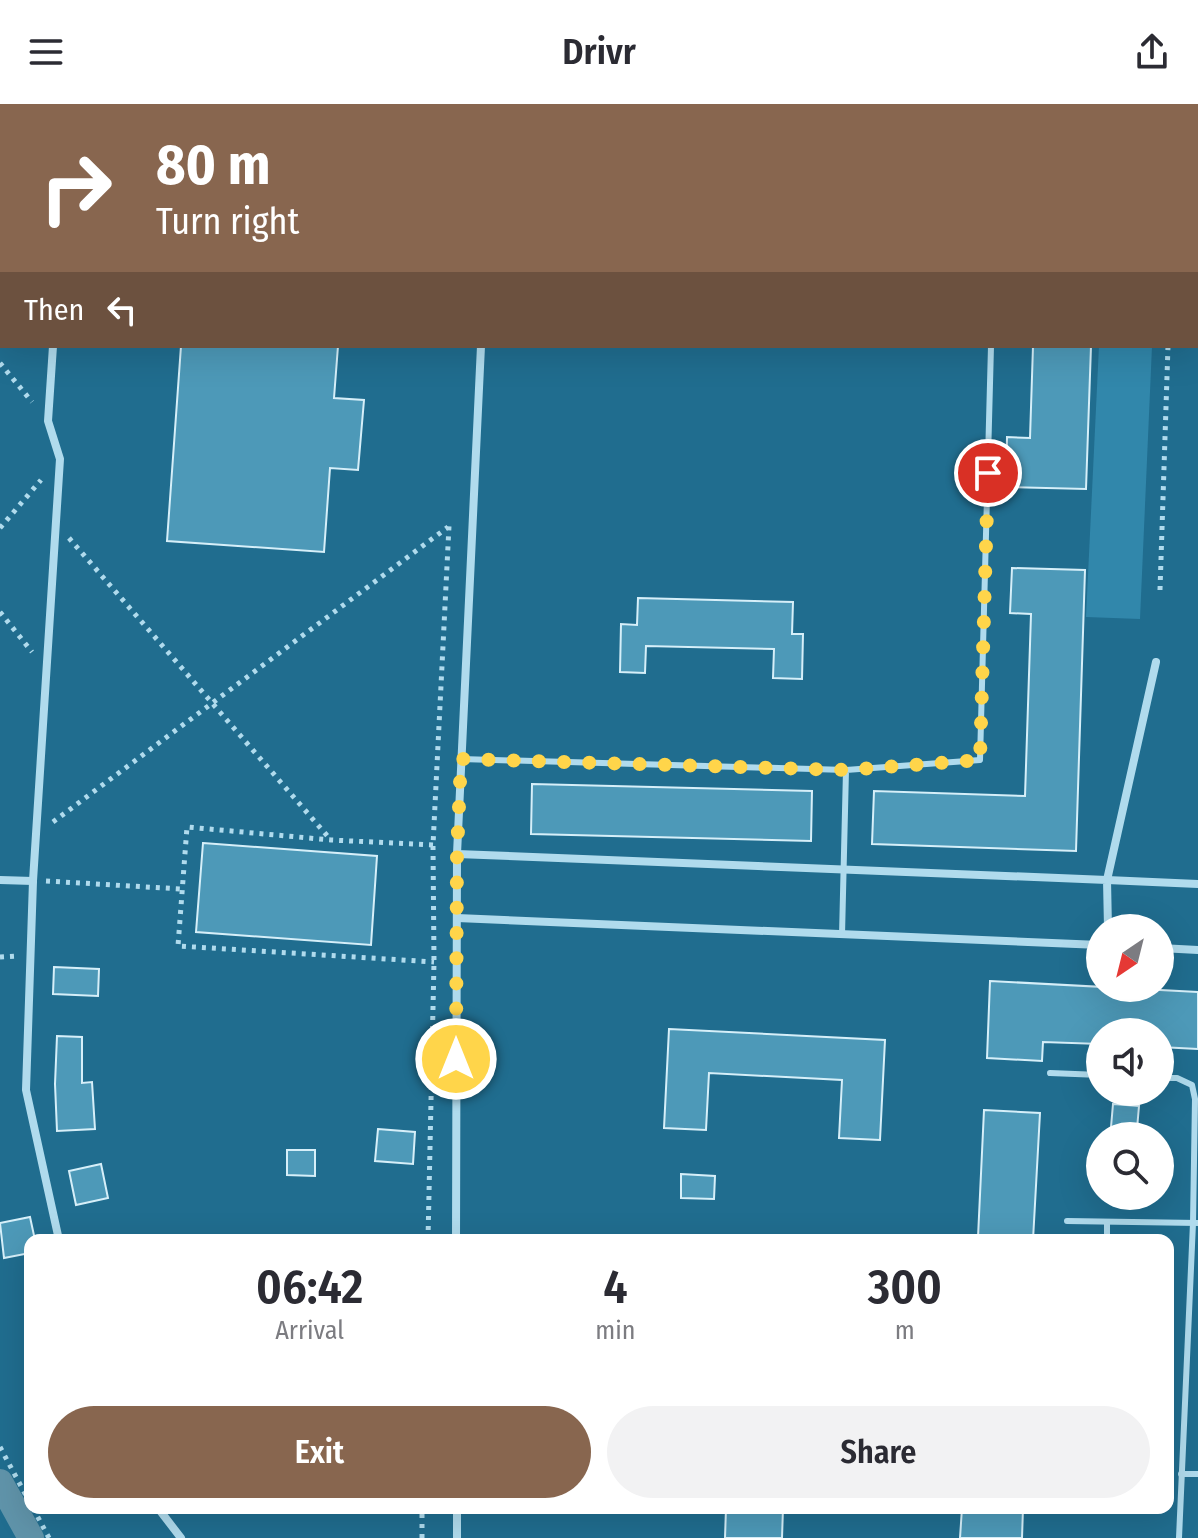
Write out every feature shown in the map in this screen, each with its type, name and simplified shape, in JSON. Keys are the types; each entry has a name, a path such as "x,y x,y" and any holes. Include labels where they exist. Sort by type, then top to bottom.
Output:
{"street":[{"path":"53,348 48,421 60,459 33,881 26,1090 58,1234"},
{"path":"456,1234 457,854 481,348"},
{"path":"1108,914 1107,880 1156,662"},
{"path":"457,854 1198,884"},
{"path":"0,880 33,881"},
{"path":"457,918 1086,944"},
{"path":"1174,949 1198,950"},
{"path":"163,1514 181,1538"},
{"path":"457,1514 457,1538"}],"lane":[{"path":"461,759 846,770 980,760 991,348"},
{"path":"842,935 846,770"},
{"path":"1050,1073 1086,1074"},
{"path":"1174,1078 1192,1085 1196,1223 1179,1538"},
{"path":"1067,1221 1196,1223"},
{"path":"1107,1222 1107,1234"},
{"path":"1181,1474 1198,1474"}],"path":[{"path":"1160,590 1168,348"},
{"path":"0,363 48,421"},
{"path":"0,528 60,459"},
{"path":"56,522 331,840"},
{"path":"36,834 449,526 433,845 434,962 428,1234"},
{"path":"0,612 47,671"},
{"path":"433,845 331,840 187,827 178,946 434,962"},
{"path":"33,881 181,889"},
{"path":"0,1447 24,1492"},
{"path":"36,1514 49,1538"},
{"path":"422,1514 422,1538"}],"shaded area":[{"path":"1099,348 1152,348 1140,619 1086,617"}],"building":[{"path":"181,348 338,348 334,398 364,400 358,470 330,468 324,552 167,541"},
{"path":"1033,348 1091,348 1086,489 1006,487 1007,437 1030,438"},
{"path":"1012,568 1085,570 1076,851 872,844 874,791 1025,796 1031,614 1010,613"},
{"path":"638,598 793,602 792,634 803,634 802,679 773,678 774,649 646,646 645,673 620,672 621,624 637,625"},
{"path":"532,784 812,791 811,841 531,834"},
{"path":"203,843 377,856 371,945 196,932"},
{"path":"54,967 99,969 98,996 53,994"},
{"path":"990,981 1086,986 1086,1002 1174,1002 1174,991 1198,992 1198,1049 1174,1048 1174,1018 1086,1018 1086,1044 1043,1042 1042,1061 987,1058"},
{"path":"669,1029 885,1040 880,1140 839,1138 842,1080 709,1073 706,1130 664,1128"},
{"path":"57,1036 82,1037 82,1083 92,1082 95,1129 57,1131"},
{"path":"1113,1106 1139,1106 1138,1122 1111,1122"},
{"path":"984,1110 1040,1113 1033,1234 978,1234"},
{"path":"378,1129 415,1132 413,1164 375,1161"},
{"path":"287,1150 315,1150 315,1176 287,1175"},
{"path":"101,1164 108,1198 76,1205 69,1171"},
{"path":"681,1174 715,1176 714,1199 681,1198"},
{"path":"30,1217 34,1234 24,1234 24,1254 4,1258 0,1223"},
{"path":"726,1514 783,1514 782,1538 725,1538"},
{"path":"962,1514 1023,1514 1022,1538 960,1538"}],"waterway":[{"path":"0,1482 31,1538"}],"route":[{"path":"456,1059 457,854 461,759 846,770 980,760 988,473"}]}
